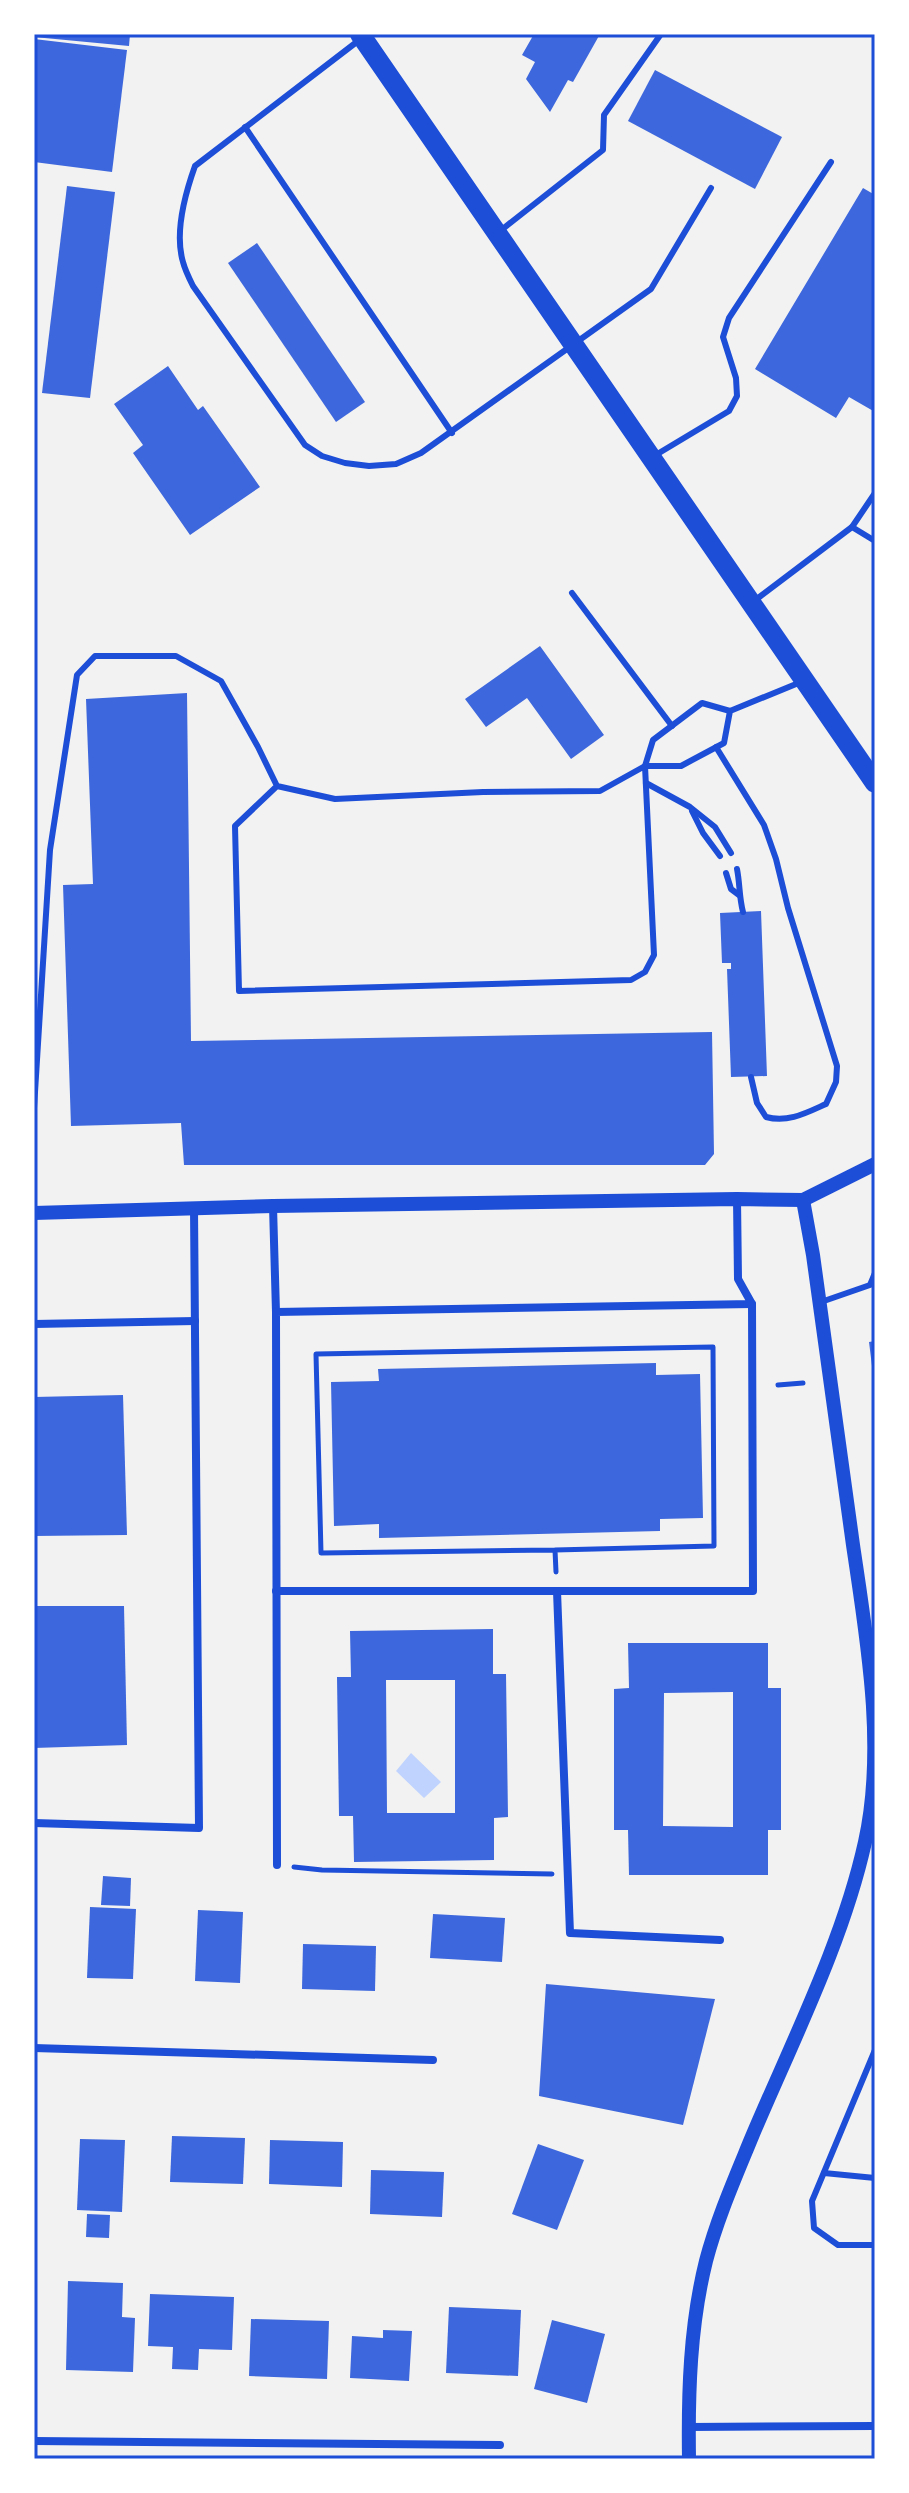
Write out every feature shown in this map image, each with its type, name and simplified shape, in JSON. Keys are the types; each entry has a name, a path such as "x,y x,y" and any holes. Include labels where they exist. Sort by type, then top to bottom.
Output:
{"main road":[{"path":"363,35 875,783"}],"street":[{"path":"34,1213 273,1206 803,1200 875,1164"},
{"path":"276,1591 753,1591 752,1304 738,1279 737,1199"},
{"path":"689,2459 694,2321 706,2260 729,2190 829,1953 870,1841 875,1727 860,1592 803,1200"},
{"path":"273,1206 277,1865"},
{"path":"34,1823 199,1828 194,1208"},
{"path":"276,1312 752,1304"},
{"path":"34,1324 195,1321"},
{"path":"557,1591 570,1933 720,1940"},
{"path":"34,2048 433,2060"},
{"path":"689,2427 875,2426"},
{"path":"34,2441 500,2445"}],"lane":[{"path":"497,234 603,150 604,115 661,34"},
{"path":"363,35 195,166 181,224 182,259 193,286 305,445 322,456 369,466 396,464 421,453 452,433 651,289 711,188"},
{"path":"245,127 452,433"},
{"path":"651,458 729,411 737,396 736,378 723,337 729,318 831,162"},
{"path":"751,603 852,527 875,493"},
{"path":"852,527 875,541"},
{"path":"572,593 672,726"},
{"path":"34,1108 50,850 77,675 95,656 176,656 187,662 221,681 277,786"},
{"path":"277,786 235,826 239,991 631,980 645,972 654,955 645,766 653,740 702,703 730,711 805,680"},
{"path":"277,786 335,799 483,792 600,791 645,766 681,766 724,743 730,711"},
{"path":"716,747 764,825 837,1066 836,1082 826,1104 797,1117 766,1117 757,1103 751,1077"},
{"path":"646,783 690,807 715,827 731,853"},
{"path":"690,807 703,833 720,856"},
{"path":"737,869 743,912"},
{"path":"726,873 731,889 739,895"},
{"path":"820,1303 870,1285 875,1273"},
{"path":"875,2050 812,2201 814,2228 838,2245 875,2245"},
{"path":"824,2173 875,2178"}],"path":[{"path":"713,1347 714,1546 555,1550 321,1553 316,1354 713,1347"},
{"path":"778,1385 803,1383"},
{"path":"555,1550 557,1591"},
{"path":"277,1865 322,1870 568,1875"}],"water":[{"path":"411,1753 441,1782 424,1798 396,1771"}],"building":[{"path":"34,34 130,34 129,46 34,37"},
{"path":"534,34 600,34 573,82 568,80 550,112 526,79 535,62 522,55"},
{"path":"34,39 127,50 112,172 34,162"},
{"path":"655,70 782,137 755,189 628,121"},
{"path":"67,186 115,192 90,398 42,393"},
{"path":"863,188 875,195 875,412 849,397 836,418 755,369"},
{"path":"257,243 365,402 336,422 228,263"},
{"path":"168,366 198,410 203,406 260,487 190,535 133,453 143,445 114,404"},
{"path":"540,646 604,735 571,759 527,698 486,727 465,699"},
{"path":"187,693 191,1041 712,1032 714,1154 705,1165 184,1165 181,1123 71,1126 63,885 93,884 86,699"},
{"path":"761,911 767,1076 731,1077 727,969 731,969 731,963 722,963 720,913"},
{"path":"875,1341 875,1374 873,1374 869,1342"},
{"path":"656,1363 656,1375 700,1374 703,1518 660,1519 660,1531 379,1538 379,1524 334,1526 331,1382 379,1381 378,1369"},
{"path":"123,1395 127,1535 34,1536 34,1397"},
{"path":"34,1606 124,1606 127,1745 34,1748"},
{"path":"493,1629 493,1674 506,1674 508,1817 494,1818 494,1860 354,1862 353,1816 339,1816 337,1677 351,1677 350,1631","holes":["386,1680 455,1680 455,1813 387,1813"]},
{"path":"628,1643 768,1643 768,1688 781,1688 781,1830 768,1830 768,1875 629,1875 628,1830 614,1830 614,1689 629,1688","holes":["733,1692 733,1827 663,1826 664,1693"]},
{"path":"103,1876 131,1878 130,1906 101,1905"},
{"path":"90,1907 136,1909 133,1979 87,1978"},
{"path":"198,1910 243,1912 240,1983 195,1981"},
{"path":"433,1914 505,1918 502,1962 430,1958"},
{"path":"303,1944 376,1946 375,1991 302,1989"},
{"path":"546,1984 715,1999 683,2125 539,2096"},
{"path":"172,2136 245,2138 243,2184 170,2182"},
{"path":"80,2139 125,2140 122,2212 77,2210"},
{"path":"270,2140 343,2142 342,2187 269,2184"},
{"path":"538,2144 584,2160 557,2230 512,2214"},
{"path":"371,2170 444,2172 442,2217 370,2214"},
{"path":"87,2214 110,2215 109,2238 86,2237"},
{"path":"68,2281 123,2283 122,2317 135,2318 133,2372 66,2370"},
{"path":"150,2294 234,2297 232,2350 199,2349 198,2370 172,2369 173,2347 148,2346"},
{"path":"449,2307 521,2310 518,2376 446,2373"},
{"path":"251,2319 329,2321 327,2379 249,2376"},
{"path":"552,2320 605,2334 587,2403 534,2389"},
{"path":"383,2330 412,2331 409,2381 350,2378 352,2336 383,2338"}]}
